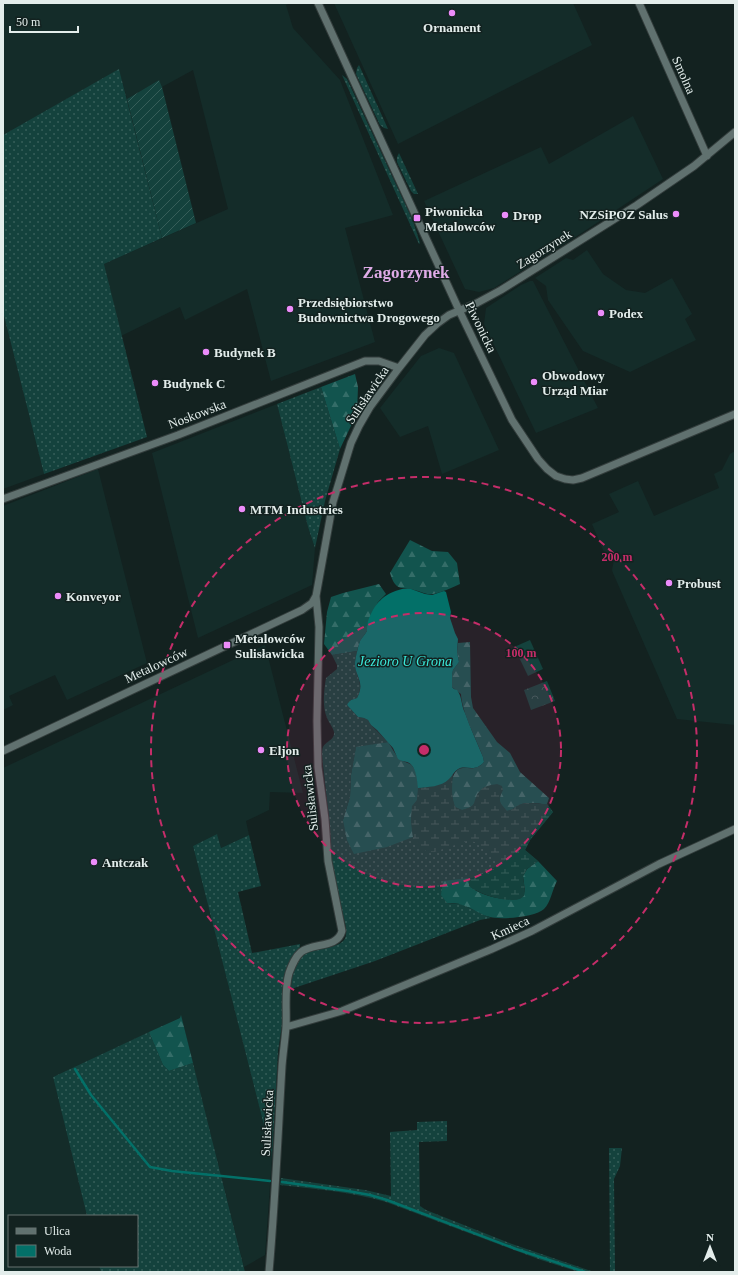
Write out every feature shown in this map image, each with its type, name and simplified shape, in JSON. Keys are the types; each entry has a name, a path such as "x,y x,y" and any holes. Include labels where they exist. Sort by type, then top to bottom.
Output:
{"street":[{"name":"Piwonicka","path":"318,3 459,310 512,420 538,459 547,469 556,476 565,479 574,480 582,478 735,414"},
{"name":"Smolna","path":"639,3 707,156"},
{"name":"Zagorzynek","path":"459,310 477,303 508,286 637,205 707,156 735,132"},
{"name":"Sulisławicka","path":"269,1272 282,1064 286,1027 287,983 289,973 296,957 306,949 334,942 339,939 342,931 328,861 325,819 318,766 317,721 320,633 316,596 333,502 351,443 370,407 431,329 444,318 459,310"},
{"name":"Noskowska","path":"3,500 178,435 365,361 379,361 399,368"},
{"name":"Metalowców","path":"3,751 302,610 312,603 316,596"},
{"name":"Kmieca","path":"286,1027 342,1011 492,949 532,931 659,864 735,829"}],"shaded area":[{"path":"3,3 291,3 286,5 293,28 340,80 393,215 345,228 375,342 271,381 247,289 185,320 180,307 121,336 104,264 228,209 193,70 162,87 159,80 127,99 119,70 3,135"},
{"path":"334,3 573,3 592,45 398,144"},
{"path":"633,116 663,179 580,234 494,288 479,292 465,289 424,201 541,147 549,164"},
{"path":"587,250 603,274 626,290 645,293 672,278 692,314 685,319 696,340 630,372 583,351 548,300 546,286 535,278 566,258 573,260"},
{"path":"533,281 598,408 536,433 484,324 486,308 521,285"},
{"path":"3,312 44,474 3,489"},
{"path":"439,348 454,353 499,450 442,474 428,426 400,437 380,408 421,356"},
{"path":"277,404 308,527 315,548 312,585 198,638 152,453"},
{"path":"735,451 735,725 677,719 613,573 612,570 614,560 606,557 592,524 619,512 609,494 638,481 654,516 719,488 714,474 722,470 730,454"},
{"path":"98,469 147,663 67,700 55,675 9,696 13,705 3,710 3,506"},
{"path":"265,645 303,793 270,792 269,810 246,821 249,835 221,848 217,834 193,846 272,1157 265,1255 244,1267 181,1016 180,1018 53,1077 87,1215 8,1215 8,1267 99,1267 101,1272 3,1272 3,768"}],"green space":[{"path":"359,65 388,129 380,125 356,74"},
{"path":"119,69 162,238 104,264 147,437 44,474 3,312 3,135"},
{"path":"342,75 347,79 413,221 420,243 419,244"},
{"path":"159,80 196,223 162,238 127,99"},
{"path":"399,153 418,194 414,194 411,191 397,162"},
{"path":"355,374 358,387 357,413 340,449 321,387"},
{"path":"321,387 340,449 325,501 315,548 308,527 277,404"},
{"path":"410,540 432,551 448,552 457,563 460,584 444,591 431,594 400,588 397,586 390,573"},
{"path":"379,584 386,594 378,602 368,622 367,631 360,641 357,651 332,655 324,644 327,612 331,597"},
{"path":"530,640 543,669 528,676 514,647"},
{"path":"470,642 471,697 473,708 497,742 510,753 520,772 549,798 547,804 525,803 507,811 500,804 499,798 478,793 475,802 469,808 462,810 455,807 451,789 452,780 456,771 463,768 477,767 484,762 464,709 461,694 452,687 453,670 459,662 457,652 458,643"},
{"path":"357,651 355,668 360,688 357,698 351,700 347,705 358,717 368,720 388,742 356,748 351,775 350,797 343,820 417,800 418,788 451,791 500,804 547,804 553,812 530,840 525,850 538,861 447,903 461,904 491,918 480,920 375,961 291,989 292,976 296,964 303,955 315,949 338,944 343,941 346,935 346,927 332,868 330,848 329,819 322,752 324,745 332,739 334,732 325,714 324,698 326,678 337,669 337,665 332,655"},
{"path":"547,681 555,701 531,710 524,690"},
{"path":"388,742 398,757 404,762 410,764 415,770 418,783 418,796 411,818 413,837 387,847 354,854 347,840 343,820 350,797 351,775 356,747"},
{"path":"453,774 452,790 455,807 462,810 471,807 474,804 479,792 483,788 489,785 497,784 502,786 503,790 500,801 507,811 525,803 533,803 547,804 553,812 530,840 525,850 538,861 527,869 523,876 525,891 524,896 520,899 500,899 479,892 469,886 470,873 474,871 482,874 491,872 498,863 475,842 467,841 434,852 428,852 421,848 413,837 411,818 412,806 417,800 418,788 437,784 446,780"},
{"path":"217,834 221,848 249,835 261,886 238,892 252,953 300,944 300,947 293,958 283,996 283,1019 278,1051 272,1157 193,846"},
{"path":"538,861 557,881 550,899 544,909 540,912 526,916 495,918 483,915 460,904 447,903 441,895 443,881 469,878 469,886 480,893 499,898 519,899 525,891 523,876 527,869"},
{"path":"181,1015 193,1063 169,1071 163,1065 149,1032 180,1018"},
{"path":"149,1032 163,1065 169,1071 193,1063 245,1272 101,1272 99,1267 138,1267 138,1215 87,1215 53,1077"},
{"path":"447,1121 447,1141 419,1142 420,1206 426,1210 512,1244 594,1272 579,1272 541,1260 386,1202 347,1193 280,1185 281,1178 365,1190 391,1196 390,1132 417,1130 417,1122"},
{"path":"609,1148 622,1148 620,1166 614,1179 615,1272 610,1272"}],"water":[{"name":"Jezioro U Grona","path":"411,589 432,595 444,591 446,592 451,612 450,618 458,639 457,652 459,662 453,670 452,687 457,690 460,695 471,730 484,762 475,768 460,768 446,782 430,787 418,788 416,773 412,766 407,762 398,759 393,748 368,720 358,717 347,705 351,700 357,698 359,692 360,683 355,662 360,641 367,631 368,622 371,615 380,600 395,591"}],"waterway":[{"path":"75,1069 91,1095 150,1167 172,1171 270,1181"},
{"path":"282,1182 348,1191 387,1200 516,1249 585,1272"}],"place":[{"name":"Ornament","path":"452,13"},
{"name":"NZSiPOZ Salus","path":"676,214"},
{"name":"Drop","path":"505,215"},
{"name":"Piwonicka Metalowców","path":"417,218"},
{"name":"Przedsiębiorstwo Budownictwa Drogowego","path":"290,309"},
{"name":"Podex","path":"601,313"},
{"name":"Budynek B","path":"206,352"},
{"name":"Obwodowy Urząd Miar","path":"534,382"},
{"name":"Budynek C","path":"155,383"},
{"name":"MTM Industries","path":"242,509"},
{"name":"Probust","path":"669,583"},
{"name":"Konveyor","path":"58,596"},
{"name":"Metalowców Sulisławicka","path":"227,645"},
{"name":"Eljon","path":"261,750"},
{"name":"Antczak","path":"94,862"}],"district":[{"name":"Zagorzynek","path":"406,272"}]}
